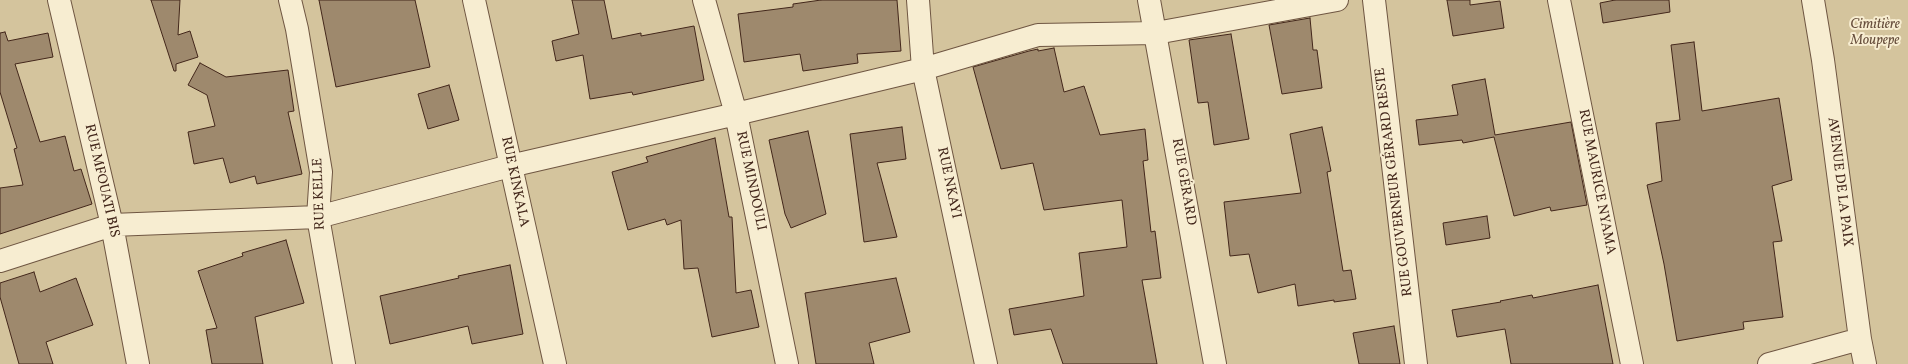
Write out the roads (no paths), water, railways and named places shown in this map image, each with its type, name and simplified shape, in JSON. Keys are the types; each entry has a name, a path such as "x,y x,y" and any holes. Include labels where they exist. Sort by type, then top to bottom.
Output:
{"street":[{"name":"RUE MFOUATI BIS","path":"59,0 112,225 138,364"},
{"name":"RUE KELLE","path":"290,0 298,29 322,172 318,217 344,364"},
{"name":"RUE KINKALA","path":"474,0 555,364"},
{"name":"RUE MINDOULI","path":"704,0 736,114 787,364"},
{"name":"RUE NKAYI","path":"918,0 923,69 986,364"},
{"name":"RUE GÉRARD","path":"1149,0 1215,364"},
{"path":"0,262 112,225 318,217 510,166 923,69 1038,35 1156,33 1337,0"},
{"name":"RUE GOUVERNEUR GÉRARD RESTE","path":"1374,0 1416,364"},
{"name":"RUE MAURICE NYAMA","path":"1559,0 1632,364"},
{"name":"AVENUE DE LA PAIX","path":"1813,0 1823,60 1860,339 1865,364"},
{"path":"1769,364 1860,339"}],"park label":[{"name":"Cimitière Moupepe","path":"1875,34"}]}
